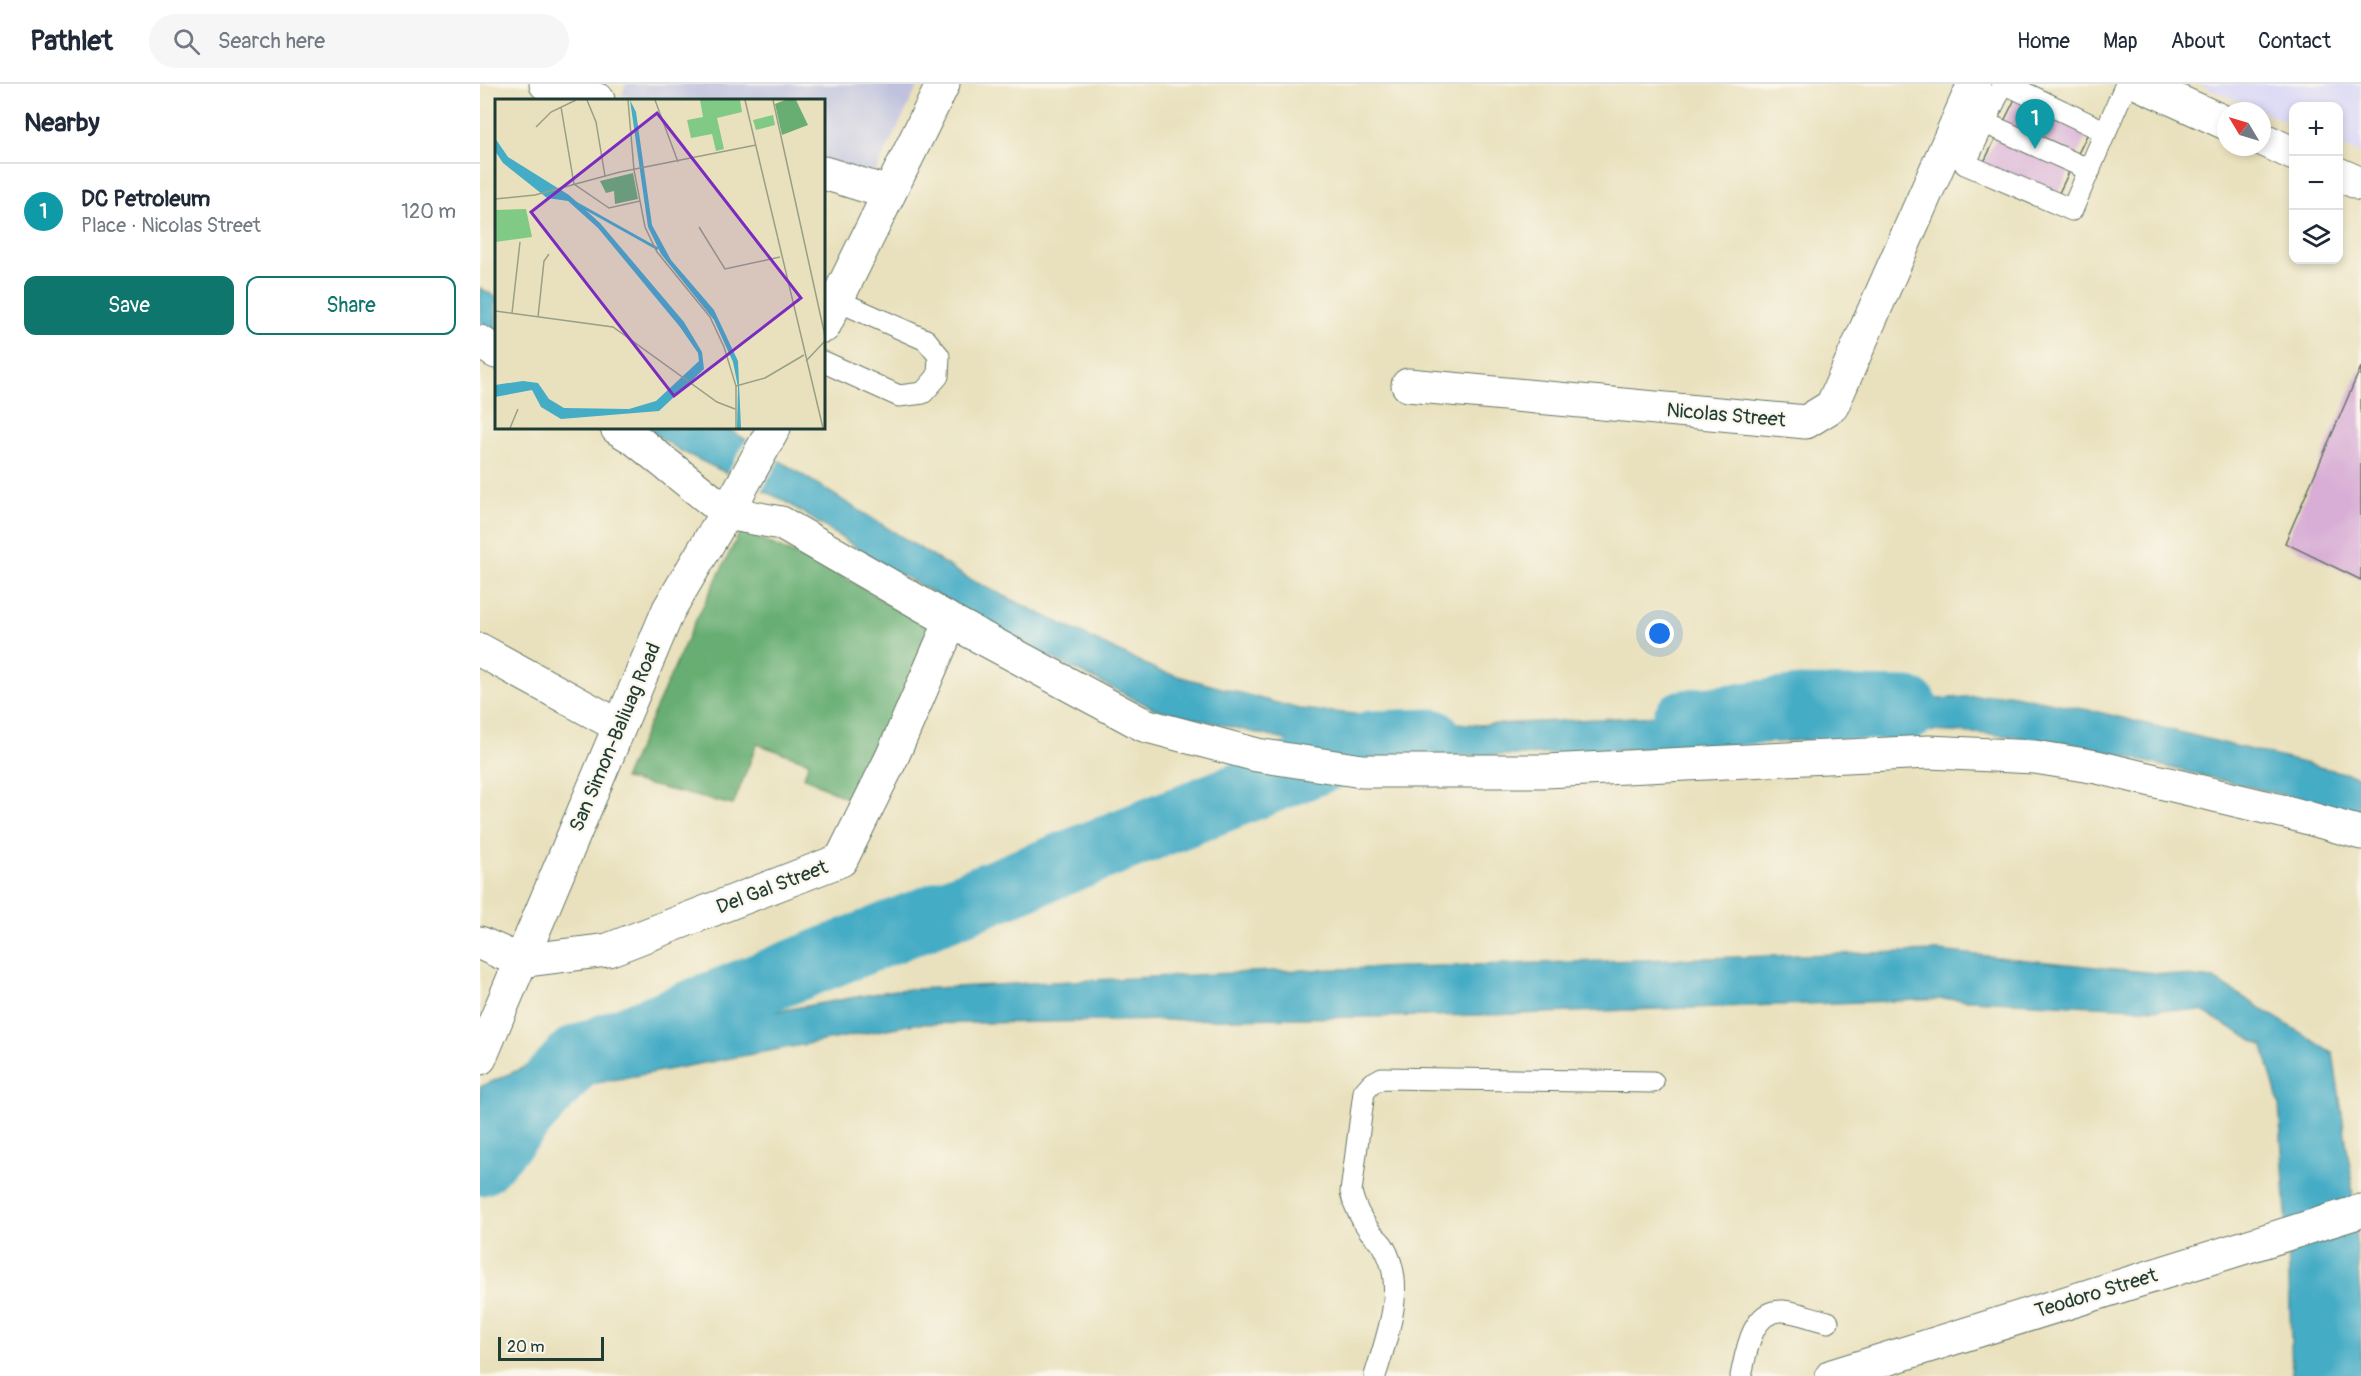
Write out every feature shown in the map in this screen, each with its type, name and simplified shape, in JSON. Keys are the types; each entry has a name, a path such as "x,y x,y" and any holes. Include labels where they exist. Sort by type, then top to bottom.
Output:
{"street":[{"path":"546,84 595,99"},
{"path":"830,313 943,84"},
{"name":"Nicolas Street","path":"1408,385 1806,422 1832,406 1974,84"},
{"path":"2140,84 2217,119"},
{"path":"2271,143 2289,152"},
{"path":"825,173 889,194"},
{"path":"2343,176 2361,184"},
{"path":"480,342 495,351"},
{"path":"619,429 733,503 781,523 951,621 1144,724 1257,755 1350,769 1546,771 1929,752 2035,757 2108,770 2294,814 2361,833"},
{"name":"San Simon-Baliuag Road","path":"480,1058 669,609 733,503 772,431"},
{"name":"Del Gal Street","path":"520,961 608,950 841,860 892,757 951,621"},
{"path":"480,650 619,726"},
{"path":"480,943 520,961"},
{"name":"Teodoro Street","path":"1832,1376 2361,1211"}],"lane":[{"path":"2106,132 2005,84 1965,165 2072,210 2090,170 2106,132 2126,84"},
{"path":"1985,123 2090,170"},
{"path":"825,362 899,396 923,393 938,376 939,356 926,340 830,313"},
{"path":"1375,1376 1392,1318 1395,1274 1384,1246 1369,1230 1354,1204 1351,1192 1364,1092 1371,1084 1382,1078 1653,1082"},
{"path":"1741,1376 1748,1342 1763,1318 1782,1311 1828,1322"}],"shaded area":[{"path":"626,84 919,84 874,175 825,159 825,99 636,99 622,95"},
{"path":"2199,84 2361,84 2361,154 2343,147 2343,102 2289,102 2289,123 2271,115 2271,102 2240,102"}],"green space":[{"path":"741,530 842,576 930,628 877,752 850,800 804,777 809,762 757,744 733,805 624,779 692,628"}],"water":[{"path":"480,288 495,296 495,331 480,322"},
{"path":"647,429 729,429 969,579 1159,671 1299,709 1479,725 1778,710 2009,694 2098,712 2361,777 2361,814 2073,744 1991,734 1931,731 1777,742 1522,755 1392,756 1315,747 1155,709 1032,648 882,564 785,501 683,452"},
{"path":"1938,951 2214,979 2333,1053 2351,1174 2361,1307 2361,1376 2292,1376 2288,1246 2279,1104 2263,1046 2202,1011 1949,999 1485,1015 914,1024 591,1084 480,1191 480,1087 563,1050 895,990 1273,971"}],"pier":[{"path":"748,437 781,457 761,493 725,476"}],"building":[{"path":"2016,97 2088,133 2055,201 1982,166"},
{"path":"2361,367 2361,580 2285,543"}],"waterway":[{"path":"1684,721 1800,707 1908,709"},
{"path":"480,1164 576,1057 1371,742 1432,740"}],"place":[{"name":"DC Petroleum","path":"2035,149"}]}
